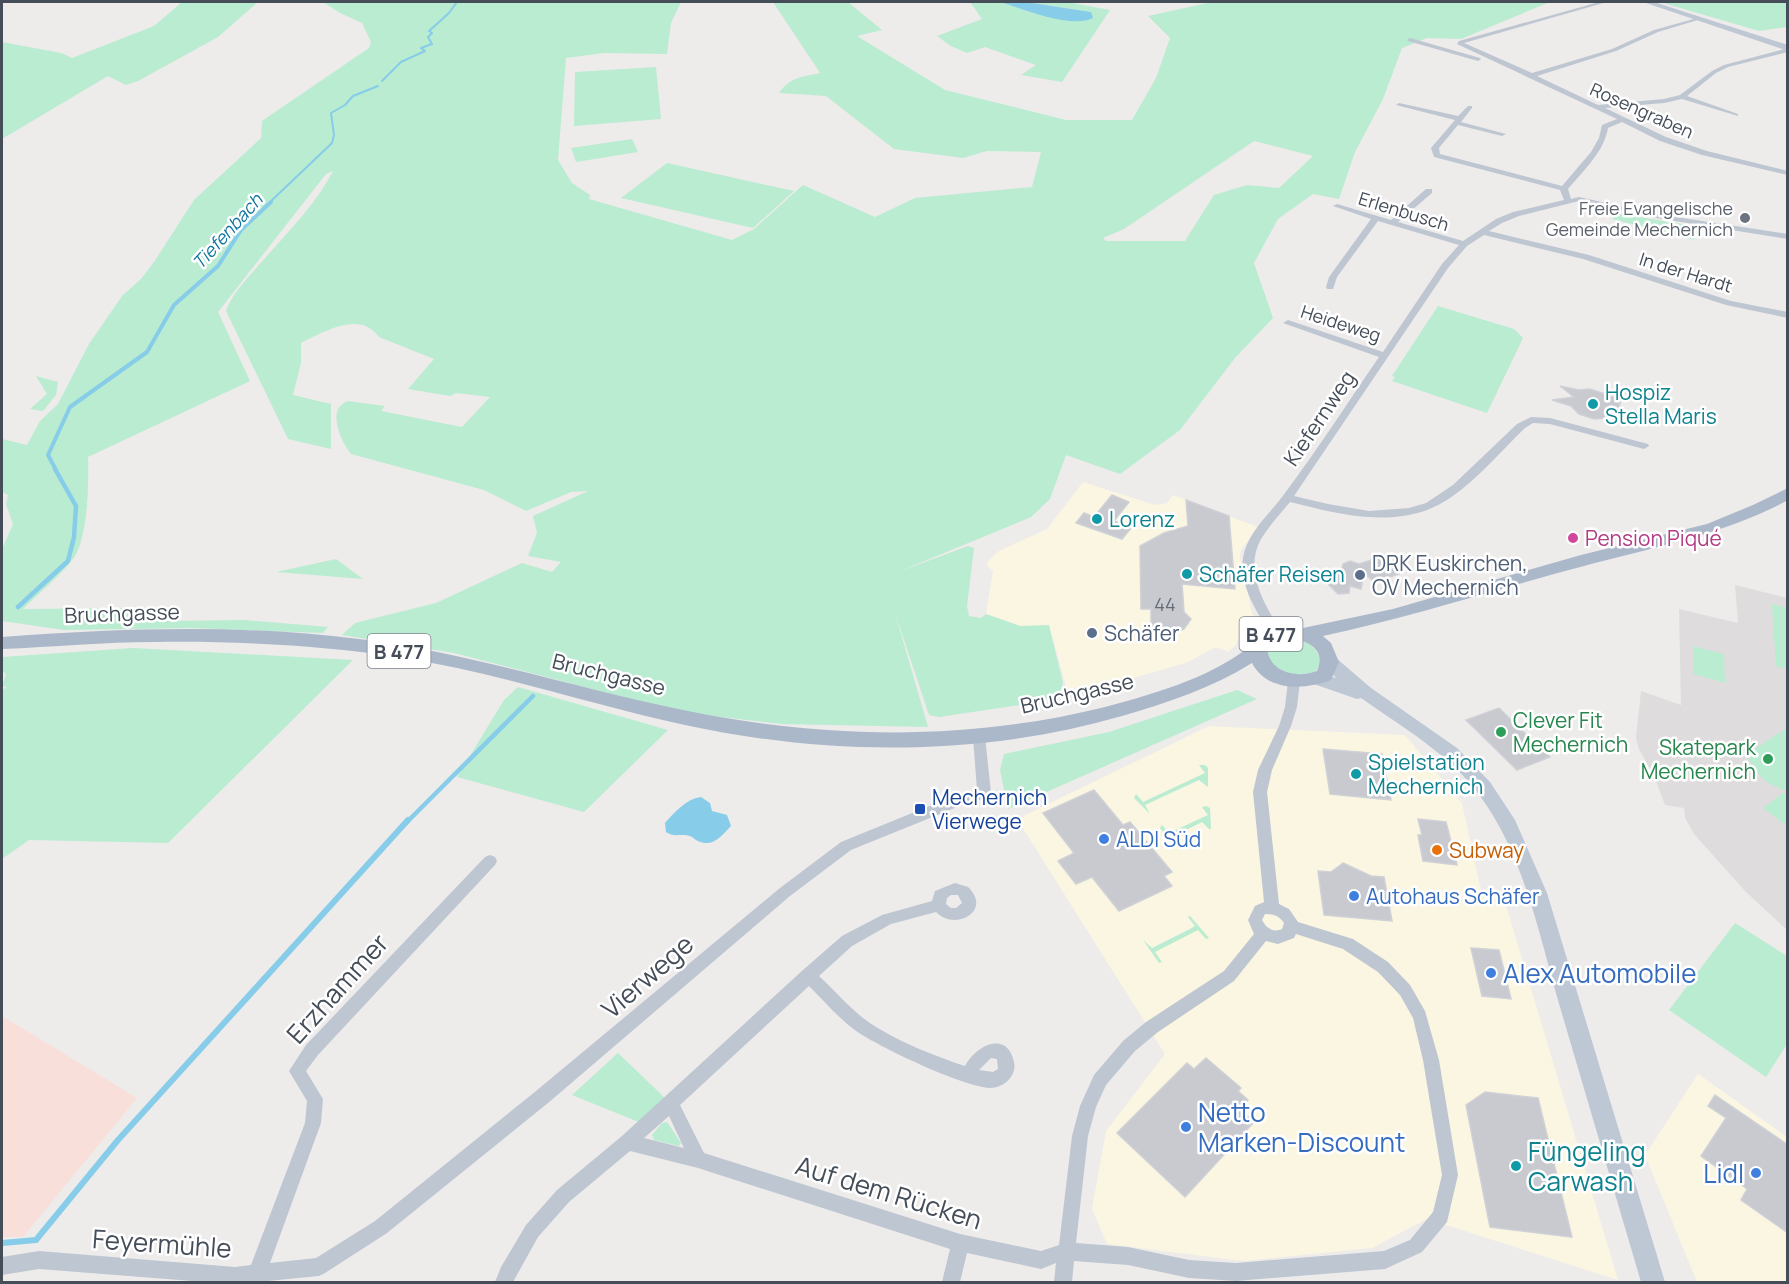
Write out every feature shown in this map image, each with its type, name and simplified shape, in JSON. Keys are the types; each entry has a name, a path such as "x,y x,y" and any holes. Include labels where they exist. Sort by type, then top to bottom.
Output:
{"main road":[{"path":"1647,2 1788,49"},
{"name":"B 477","path":"1304,634 1393,615 1581,561 1712,528 1759,509 1788,493"},
{"name":"B 477","path":"1328,656 1313,638 1284,631 1275,632 1262,639 1257,651 1259,659 1272,673 1294,681 1317,679 1329,669 1328,656 1338,639 1393,615"},
{"name":"Bruchgasse","path":"2,643 174,635 254,636 329,642 454,661 674,715 768,733 822,739 885,742 979,737 1084,719 1162,697 1198,682 1257,651"},
{"path":"1328,656 1348,680 1463,762 1493,797 1519,846 1537,893 1653,1282"},
{"name":"Bruchgasse","path":"1198,682 1244,673 1272,673"},
{"path":"1317,679 1342,686 1387,707"}],"street":[{"name":"Rosengraben","path":"1604,2 1460,44 1528,73 1663,139 1705,153 1788,173"},
{"path":"1528,73 1614,50 1656,31 1699,18"},
{"name":"Rosengraben","path":"1410,40 1528,73"},
{"path":"1596,107 1664,101 1682,97 1714,72 1726,66 1788,49"},
{"path":"1682,97 1736,115"},
{"path":"1399,105 1502,134"},
{"path":"1470,107 1435,148 1437,155 1564,189"},
{"path":"1569,202 1564,189 1600,143 1605,127 1621,120"},
{"path":"1392,223 1429,191"},
{"path":"1473,238 1516,214 1569,202 1583,206 1607,206 1788,237"},
{"name":"Erlenbusch","path":"1337,206 1392,223 1473,238"},
{"path":"1330,287 1333,277 1376,219"},
{"name":"In der Hardt","path":"1473,238 1596,260 1728,303 1788,315"},
{"name":"Kiefernweg","path":"1275,632 1262,610 1249,578 1248,558 1252,545 1288,498 1445,266 1473,238"},
{"name":"Heideweg","path":"1288,323 1384,355"},
{"path":"1288,498 1330,509 1362,513 1390,514 1421,509 1446,496 1521,426 1531,420 1550,420 1644,446"},
{"path":"1272,908 1260,792 1265,770 1291,707 1294,681"},
{"name":"Vierwege","path":"319,1268 381,1227 542,1097 785,892 846,846 959,800 984,793 979,737"},
{"name":"Erzhammer","path":"257,1274 313,1123 315,1099 297,1071 312,1050 490,861"},
{"path":"504,1282 507,1273 539,1222 563,1196 628,1142 847,941 887,919 939,905"},
{"path":"1272,908 1284,913 1289,918 1291,926 1289,933 1284,937 1272,937 1264,933 1257,925 1257,915 1260,910 1272,908"},
{"path":"1065,1251 1128,1256 1189,1269 1236,1272 1313,1267 1385,1260 1416,1246 1441,1216 1450,1175 1431,1060 1420,1016 1406,990 1383,967 1348,944 1291,926"},
{"path":"1063,1282 1080,1136 1088,1106 1100,1080 1129,1046 1152,1027 1229,976 1264,933"},
{"path":"808,975 860,1025 908,1050 969,1074"},
{"path":"670,1102 699,1160"},
{"name":"Auf dem Rücken","path":"628,1142 699,1160 960,1243 1041,1260 1065,1251"},
{"path":"951,1282 960,1243"},
{"name":"Feyermühle","path":"2,1266 39,1260 235,1276 319,1268"}],"shaded area":[{"path":"1083,482 1155,505 1167,503 1173,495 1258,527 1241,550 1240,557 1253,617 1248,618 1247,627 1240,635 1236,645 1228,652 1216,647 1186,663 1130,679 1067,689 1049,626 1020,626 986,614 993,571 987,565 988,561 999,551 1047,529"},
{"path":"1735,585 1787,598 1787,930 1746,892 1694,834 1685,818 1684,808 1665,805 1636,738 1641,691 1681,705 1679,609 1738,623"},
{"path":"1209,726 1405,735 1462,803 1481,891 1503,895 1618,1280 1427,1219 1372,1248 1243,1261 1107,1244 1092,1209 1106,1131 1165,1054 1017,819"},
{"path":"2,1016 137,1098 23,1237 2,1237"},
{"path":"1698,1074 1787,1137 1787,1282 1697,1282 1645,1155"}],"green space":[{"path":"182,2 258,2 218,37 138,81 126,85 108,76 2,139 2,42 61,53 72,58 154,26"},
{"path":"323,2 681,2 671,23 667,54 604,53 566,58 558,160 572,183 590,195 589,199 732,240 754,229 803,185 875,217 915,198 1032,187 1041,152 987,151 963,158 894,149 826,96 779,93 792,81 820,73 773,2 848,2 882,30 857,36 945,90 1066,120 1132,120 1156,78 1170,38 1148,16 1212,2 1550,2 1461,39 1427,38 1402,48 1383,99 1355,152 1339,199 1313,194 1278,219 1254,263 1273,318 1235,358 1180,430 1120,474 1066,455 1050,499 1031,517 898,572 968,546 974,548 967,606 969,616 981,618 986,614 1020,626 1049,625 1063,683 1060,692 1039,702 939,717 929,715 895,613 928,727 781,724 680,712 454,653 342,635 355,623 436,603 522,563 552,572 561,562 528,556 537,533 533,516 588,491 571,492 526,511 484,490 351,454 342,440 336,417 341,405 347,401 385,406 381,411 462,427 490,397 456,393 450,396 408,389 434,359 379,337 371,329 362,325 352,324 331,329 301,343 301,363 293,395 331,404 331,449 288,439 226,311 240,287 308,209 333,171 326,174 218,312 250,381 88,457 85,525 78,550 62,572 23,609 154,608 167,621 244,620 328,627 323,633 190,628 64,630 2,621 2,549 13,524 6,504 8,495 2,492 2,439 27,445 40,421 58,404 89,344 122,296 141,279 154,262 194,200 261,138 262,121 369,48 371,42 362,23","holes":["1254,141 1313,156 1279,188 1247,185 1214,195 1185,241 1106,241 1103,238 1124,229"]},
{"path":"970,2 1000,2 1045,16 1091,12 1026,2 1067,2 1110,10 1062,82 1021,75 1036,65 985,47 967,53 937,36 982,19"},
{"path":"1660,2 1787,2 1787,27 1759,31"},
{"path":"656,67 661,119 574,126 575,72"},
{"path":"632,139 638,152 576,162 571,148"},
{"path":"667,163 794,191 753,228 621,198"},
{"path":"1615,213 1700,227 1694,240 1612,219"},
{"path":"1438,306 1514,329 1523,338 1487,413 1392,381 1395,377 1392,376"},
{"path":"36,376 58,382 56,395 43,411 30,409 47,394"},
{"path":"336,559 363,579 276,572"},
{"path":"1772,604 1787,608 1787,669 1776,666"},
{"path":"1285,636 1303,641 1313,647 1321,663 1315,672 1292,676 1269,663 1266,645 1270,641"},
{"path":"1693,646 1724,654 1725,683 1693,674"},
{"path":"133,648 353,660 168,843 29,840 2,859 2,690 7,687 2,686 6,674 2,671 2,657"},
{"path":"518,687 668,730 584,812 457,777 504,700"},
{"path":"1237,690 1257,699 1008,809 1000,770 1004,754 1109,732"},
{"name":"Skatepark Mechernich","path":"1787,728 1787,790 1774,786 1762,778 1747,754"},
{"path":"1199,765 1205,765 1208,768 1208,787 1199,780 1145,805 1150,814 1134,798 1136,794 1143,802 1205,773"},
{"path":"1783,793 1787,794 1787,826 1763,808"},
{"path":"1202,807 1210,808 1210,830 1202,822 1172,837 1179,845 1174,845 1160,828 1162,825 1169,833 1208,815"},
{"path":"1190,916 1209,938 1206,939 1198,930 1155,952 1162,962 1159,963 1143,940 1152,948 1190,929 1195,926 1188,917"},
{"path":"1735,923 1787,956 1787,1044 1766,1077 1669,1010"},
{"path":"618,1053 666,1099 641,1123 572,1095"},
{"path":"667,1122 681,1143 679,1146 654,1140 652,1135 662,1123"}],"water":[{"path":"1000,2 1026,2 1091,12 1093,18 1084,21 1060,20"},
{"path":"701,797 710,803 712,811 727,815 731,826 724,834 712,842 703,843 690,836 672,835 666,832 665,823 677,810 690,800"}],"building":[{"name":"Hospiz Stella Maris","path":"1560,386 1579,390 1590,389 1621,399 1617,417 1611,415 1610,418 1594,419 1579,414 1571,406 1552,400 1574,397"},
{"name":"Lorenz","path":"1112,495 1129,502 1114,521 1131,528 1122,539 1076,523 1084,513 1094,517"},
{"name":"Schäfer Reisen","path":"1186,500 1229,516 1235,589 1182,584 1184,612 1191,619 1184,629 1178,632 1151,627 1151,609 1141,609 1140,546 1164,533 1188,526"},
{"name":"DRK Euskirchen, OV Mechernich","path":"1381,557 1399,574 1374,582 1364,573 1361,589 1350,586 1349,593 1338,594 1320,576 1342,569 1343,564 1350,561 1359,564"},
{"name":"Clever Fit Mechernich","path":"1499,708 1536,744 1545,744 1542,749 1550,757 1517,770 1466,720"},
{"name":"Spielstation Mechernich","path":"1323,749 1382,754 1391,800 1330,794"},
{"name":"ALDI Süd","path":"1094,790 1123,825 1130,822 1172,872 1164,876 1172,886 1119,911 1092,877 1076,884 1058,861 1074,853 1043,813"},
{"name":"Subway","path":"1418,819 1446,822 1457,865 1423,861 1418,835 1422,835"},
{"name":"Autohaus Schäfer","path":"1343,863 1371,876 1384,877 1392,921 1324,915 1318,871 1331,872"},
{"name":"Alex Automobile","path":"1471,948 1499,950 1511,999 1482,996"},
{"name":"Netto Marken-Discount","path":"1206,1058 1241,1088 1238,1091 1248,1100 1240,1109 1254,1122 1185,1197 1117,1133 1187,1063 1194,1069"},
{"name":"Füngeling Carwash","path":"1485,1092 1538,1098 1572,1237 1490,1227 1466,1105"},
{"name":"Lidl","path":"1715,1095 1788,1145 1788,1233 1741,1200 1747,1189 1701,1156 1726,1118 1708,1106"}],"waterway":[{"name":"Tiefenbach","path":"382,81 401,62 425,51 421,48 432,44 428,37 432,33 429,31 449,13 457,2"},
{"name":"Tiefenbach","path":"269,203 332,143 334,135 331,113 345,105 353,96 378,86"},
{"name":"Tiefenbach","path":"56,470 48,455 70,407 147,352 174,305 218,266 241,230 271,202"},
{"name":"Tiefenbach","path":"18,607 68,561 74,537 76,506 55,469"},
{"path":"407,822 533,696"},
{"path":"2,1243 36,1240 118,1140 408,820"}],"place":[{"name":"Freie Evangelische Gemeinde Mechernich","path":"1745,218"},
{"name":"Hospiz Stella Maris","path":"1593,404"},
{"name":"Lorenz","path":"1097,519"},
{"name":"Pension Piqué","path":"1573,538"},
{"name":"Schäfer Reisen","path":"1187,574"},
{"name":"DRK Euskirchen, OV Mechernich","path":"1360,575"},
{"name":"Schäfer","path":"1092,633"},
{"name":"Clever Fit Mechernich","path":"1501,732"},
{"name":"Skatepark Mechernich","path":"1768,759"},
{"name":"Spielstation Mechernich","path":"1356,774"},
{"name":"Mechernich Vierwege","path":"920,809"},
{"name":"ALDI Süd","path":"1104,839"},
{"name":"Subway","path":"1437,850"},
{"name":"Autohaus Schäfer","path":"1354,896"},
{"name":"Alex Automobile","path":"1491,973"},
{"name":"Netto Marken-Discount","path":"1186,1127"},
{"name":"Füngeling Carwash","path":"1516,1166"},
{"name":"Lidl","path":"1756,1173"}]}
